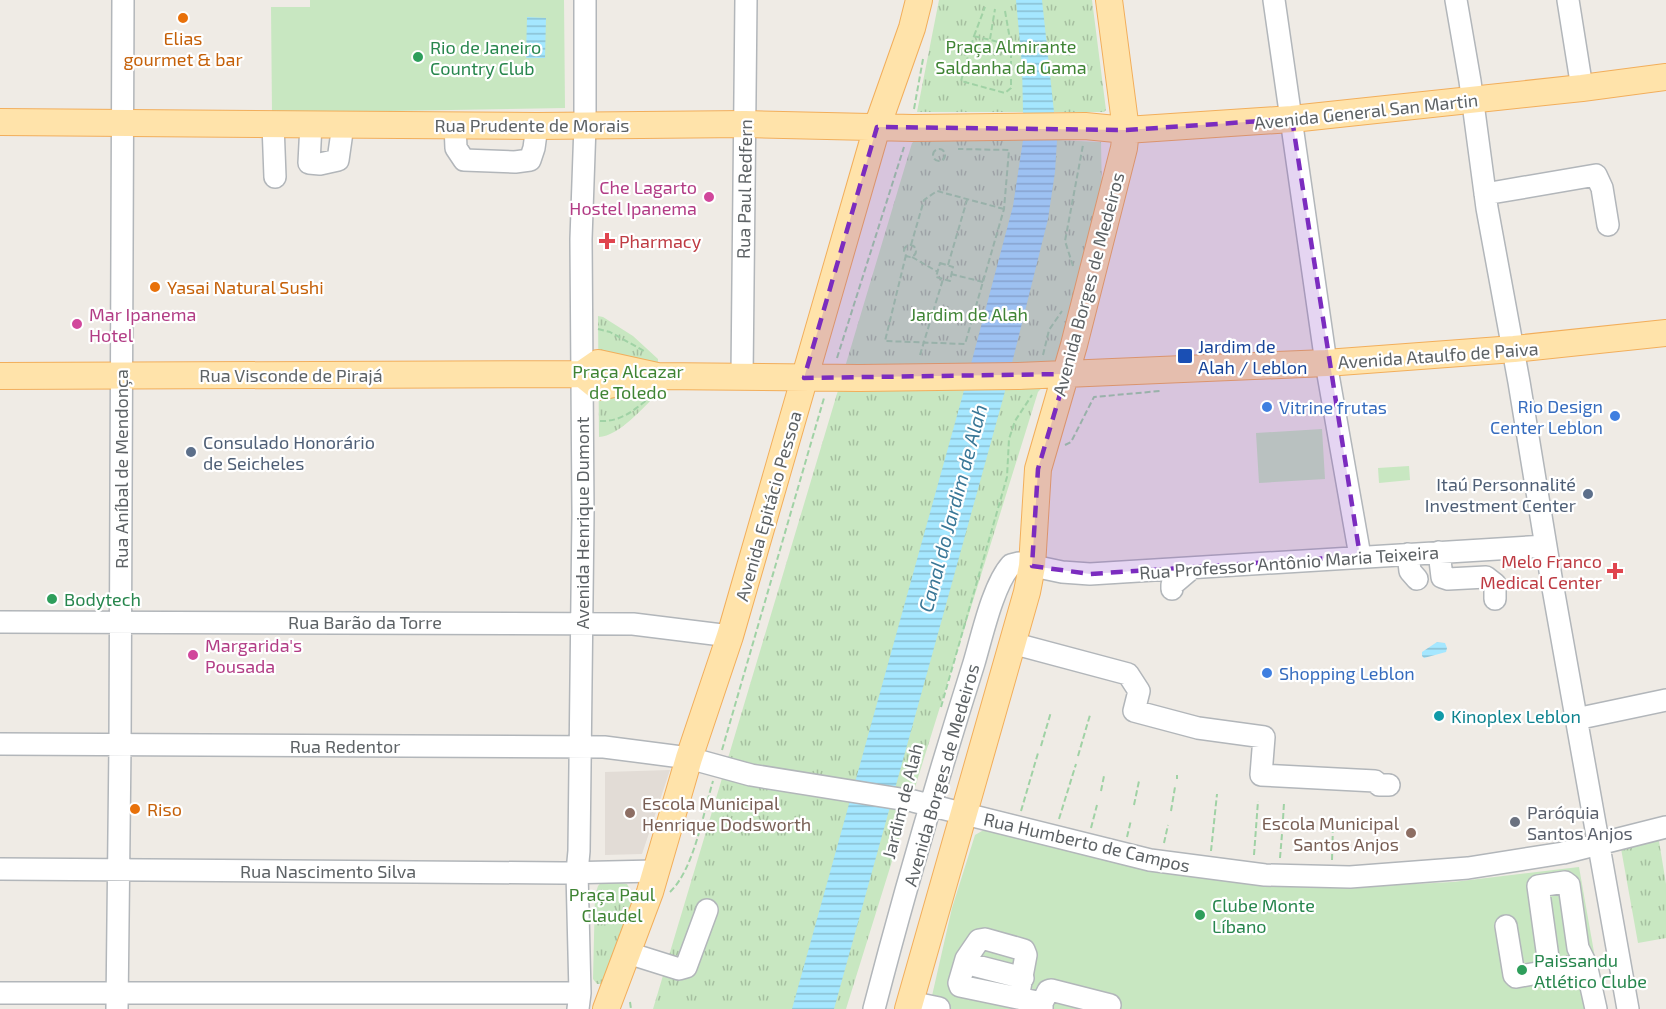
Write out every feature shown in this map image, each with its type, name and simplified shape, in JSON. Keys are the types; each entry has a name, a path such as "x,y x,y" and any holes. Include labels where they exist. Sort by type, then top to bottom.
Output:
{"main road":[{"name":"Avenida Epitácio Pessoa","path":"619,1006 628,953 730,636 878,127 919,0"},
{"name":"Avenida Borges de Medeiros","path":"909,1006 1027,592 1032,566 1038,469 1066,374 1124,148 1126,130 1109,0"},
{"name":"Avenida General San Martin","path":"1075,127 1126,130 1292,119 1666,77"},
{"name":"Rua Prudente de Morais","path":"0,122 1075,127"},
{"name":"Avenida Ataulfo de Paiva","path":"859,378 1028,376 1326,363 1514,349 1666,333"},
{"name":"Rua Visconde de Pirajá","path":"0,376 582,374 598,387 657,376 859,378"}],"street":[{"name":"Rua Aníbal de Mendonça","path":"117,1002 123,0"},
{"name":"Avenida Henrique Dumont","path":"579,1001 577,872 581,624 581,239 585,125 585,0"},
{"name":"Rua Paul Redfern","path":"742,377 746,0"},
{"path":"1274,0 1326,363 1360,556"},
{"path":"1456,0 1485,194 1628,1009"},
{"path":"1568,0 1582,88"},
{"path":"273,124 275,177"},
{"path":"311,124 309,163 320,164 338,160 343,125"},
{"path":"455,125 456,148 464,160 515,162 530,160 537,126"},
{"path":"1485,194 1596,175 1602,188 1608,225"},
{"name":"Rua Professor Antônio Maria Teixeira","path":"1032,566 1090,574 1174,579 1360,556 1546,546"},
{"path":"1439,552 1442,577 1448,579 1486,577 1496,584 1494,599"},
{"path":"1408,554 1410,572 1417,579"},
{"name":"Avenida Borges de Medeiros","path":"874,1009 963,695 1003,576 1014,563 1032,566"},
{"name":"Rua Barão da Torre","path":"0,622 633,624 730,636"},
{"path":"1012,643 1128,674 1139,691 1134,711 1198,728 1264,737 1261,775 1375,781 1378,784 1389,785"},
{"path":"1576,718 1666,700"},
{"name":"Rua Redentor","path":"0,744 579,746 689,758"},
{"name":"Rua Humberto de Campos","path":"689,758 752,775 834,787 931,806 1150,860 1265,875 1350,877 1435,872 1534,858 1666,827"},
{"name":"Rua Nascimento Silva","path":"0,869 656,871"},
{"path":"1550,972 1538,889 1539,885 1567,883 1579,952 1586,964 1596,1009"},
{"path":"628,953 679,969 686,967 707,910"},
{"path":"1506,926 1514,975 1518,978 1586,964"},
{"path":"1018,998 1026,955 1024,950 985,939 979,940 965,963 960,986 1018,998 1042,1006 1048,991 1051,990 1110,1005"},
{"path":"0,993 117,1002 579,1001 619,1006"},
{"path":"909,1006 939,1008"}],"path":[{"path":"986,7 974,36 961,81 1005,93 1011,88 1011,45 1005,11"},
{"path":"990,39 995,9"},
{"path":"974,36 1011,45"},
{"path":"668,895 677,886 687,868 830,378 911,128 924,58"},
{"path":"1075,127 1065,241 1075,271"},
{"path":"938,149 942,150 945,152 945,159 941,162 935,161 933,153 938,149"},
{"path":"911,245 904,248 906,255 885,341 965,344 1004,209 1009,150 958,149"},
{"path":"911,245 924,200 937,191 1004,209"},
{"path":"948,265 967,200"},
{"path":"911,245 916,251 911,257"},
{"path":"906,255 938,272"},
{"path":"940,263 948,265 953,267 950,281 936,277 940,263"},
{"path":"951,274 983,282"},
{"path":"920,355 943,279"},
{"path":"939,712 1007,477 1009,439 1015,422 1031,400 1028,376 1049,330 1064,309"},
{"path":"1071,442 1094,397 1170,390"},
{"path":"1041,746 1051,712"},
{"path":"1078,756 1090,715"},
{"path":"1021,811 1038,753"},
{"path":"1059,820 1076,764"},
{"path":"1177,779 1178,775"},
{"path":"1101,791 1104,776"},
{"path":"1134,806 1139,781"},
{"path":"1171,811 1175,787"},
{"path":"1211,852 1217,794"},
{"path":"1254,856 1258,801"},
{"path":"1283,819 1284,802"},
{"path":"1091,829 1097,805"},
{"path":"1127,838 1131,820"},
{"path":"1332,861 1333,824"},
{"path":"1164,847 1168,825"},
{"path":"1280,859 1282,834"}],"highlighted area":[{"path":"1292,119 1360,556 1090,574 1032,566 1038,469 1066,374 804,378 877,127 1126,130"}],"shaded area":[{"name":"Escola Municipal Henrique Dodsworth","path":"670,770 642,854 605,855 605,772"}],"green space":[{"name":"Rio de Janeiro Country Club","path":"310,0 564,0 565,108 272,113 271,7 310,7"},
{"name":"Praça Almirante Saldanha da Gama","path":"939,0 1092,0 1106,110 1104,112 917,112"},
{"name":"Jardim de Alah","path":"916,140 1101,142 1102,196 1063,364 1038,392 846,1009 653,1009 912,143"},
{"name":"Praça Alcazar de Toledo","path":"598,316 633,336 658,359 657,394 615,432 599,437"},
{"path":"1322,429 1325,479 1259,483 1256,433"},
{"path":"1409,466 1410,480 1379,483 1378,468"},
{"name":"Clube Monte Líbano","path":"989,827 1356,887 1453,882 1579,867 1604,1009 929,1009 952,908 975,835"},
{"path":"1658,835 1666,884 1666,938 1638,943 1620,843"},
{"name":"Praça Paul Claudel","path":"602,881 627,884 633,895 616,963 604,984 597,984 593,979 595,895"}],"water":[{"name":"Canal do Jardim de Alah","path":"1016,0 1042,0 1057,140 1048,219 1004,395 834,1009 792,1009 1013,206 1023,140 1022,65"},
{"path":"527,17 546,18 545,58 526,58"},
{"path":"1437,642 1445,643 1446,652 1424,658 1422,652"}],"place":[{"name":"Elias gourmet & bar","path":"183,18"},
{"name":"Rio de Janeiro Country Club","path":"418,57"},
{"name":"Che Lagarto Hostel Ipanema","path":"709,197"},
{"name":"Pharmacy","path":"607,241"},
{"name":"Yasai Natural Sushi","path":"155,287"},
{"name":"Mar Ipanema Hotel","path":"77,324"},
{"name":"Jardim de Alah / Leblon","path":"1185,356"},
{"name":"Vitrine frutas","path":"1267,407"},
{"name":"Rio Design Center Leblon","path":"1615,416"},
{"name":"Consulado Honorário de Seicheles","path":"191,452"},
{"name":"Itaú Personnalité Investment Center","path":"1588,494"},
{"name":"Melo Franco Medical Center","path":"1615,571"},
{"name":"Bodytech","path":"52,599"},
{"name":"Margarida's Pousada","path":"193,655"},
{"name":"Shopping Leblon","path":"1267,673"},
{"name":"Kinoplex Leblon","path":"1439,716"},
{"name":"Riso","path":"135,809"},
{"name":"Escola Municipal Henrique Dodsworth","path":"630,813"},
{"name":"Paróquia Santos Anjos","path":"1515,822"},
{"name":"Escola Municipal Santos Anjos","path":"1411,833"},
{"name":"Clube Monte Líbano","path":"1200,915"},
{"name":"Paissandu Atlético Clube","path":"1522,970"}]}
